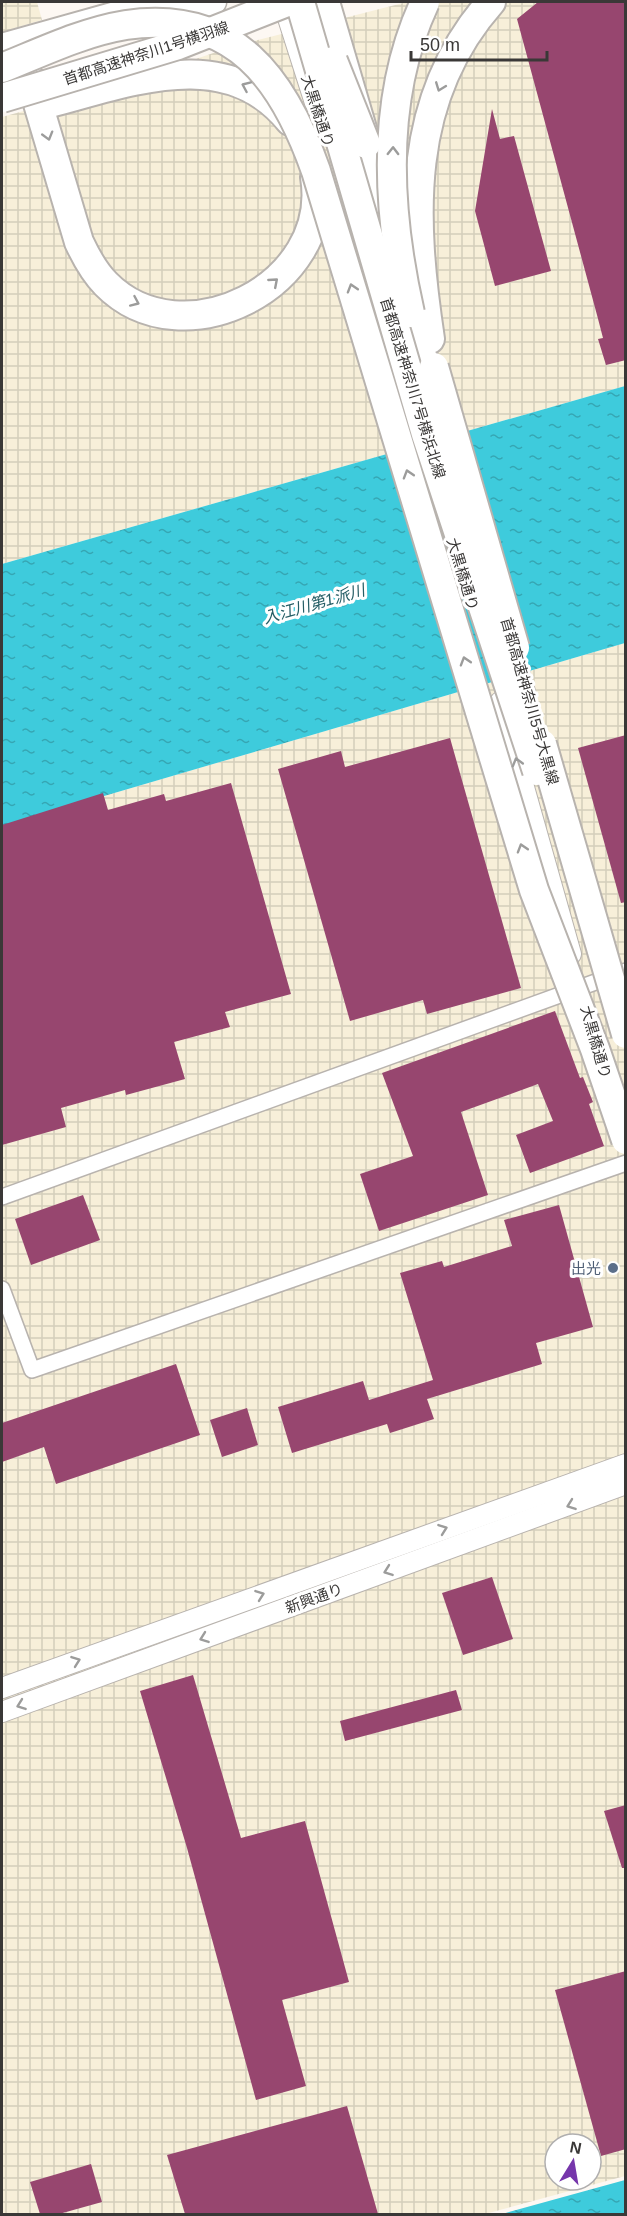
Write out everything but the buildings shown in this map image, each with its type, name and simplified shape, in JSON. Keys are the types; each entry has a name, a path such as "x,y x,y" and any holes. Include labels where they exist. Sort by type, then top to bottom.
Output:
{"highway":[{"path":"2,50 56,24 91,2"},
{"name":"首都高速神奈川7号横浜北線","path":"325,2 434,367"},
{"path":"425,2 410,43 396,108 393,209 402,280 537,771"},
{"path":"434,367 417,234 421,155 443,78 470,29 492,2"},
{"path":"291,4 327,48 366,144"},
{"name":"首都高速神奈川1号横羽線","path":"2,98 178,45 291,4"},
{"name":"首都高速神奈川7号横浜北線","path":"291,4 426,434 537,771"},
{"path":"2,50 176,6"},
{"path":"2,66 176,6"},
{"path":"2,66 77,38 111,29 154,23 184,26 215,36 244,53 268,76 289,106 316,171 534,890 595,1049 626,1141"},
{"path":"2,115 136,80 171,74 218,76 253,88 267,97 290,120 306,148 315,177 316,208 308,237 291,265 261,292 224,310 188,314 153,309 119,295 96,272 79,242 32,80"},
{"name":"首都高速神奈川5号大黒線","path":"434,367 613,971 626,1036"},
{"name":"首都高速神奈川5号大黒線","path":"537,771 626,1082"}],"main road":[{"path":"176,6 214,2"},
{"path":"32,80 291,4 318,2"}],"street":[{"name":"大黒橋通り","path":"318,2 522,681 613,971"},
{"name":"大黒橋通り","path":"291,4 496,687 580,987 626,1141"},
{"path":"2,1197 580,987 613,971"},
{"path":"2,1289 32,1370 626,1163"},
{"name":"新興通り","path":"2,1688 626,1464"},
{"name":"新興通り","path":"2,1712 626,1484"}],"shaded area":[{"path":"2,2 37,2 42,20 2,32"},
{"path":"407,2 625,2 625,386 2,564 2,117 128,82 231,47"},
{"path":"625,643 625,2176 603,2182 603,2132 543,2132 543,2192 566,2192 485,2214 2,2214 2,826"}],"water":[{"name":"入江川第1派川","path":"625,386 625,643 2,826 2,564"},
{"path":"625,2180 625,2214 502,2214 582,2192 603,2192 603,2186"}],"place":[{"name":"出光","path":"613,1268"}]}
